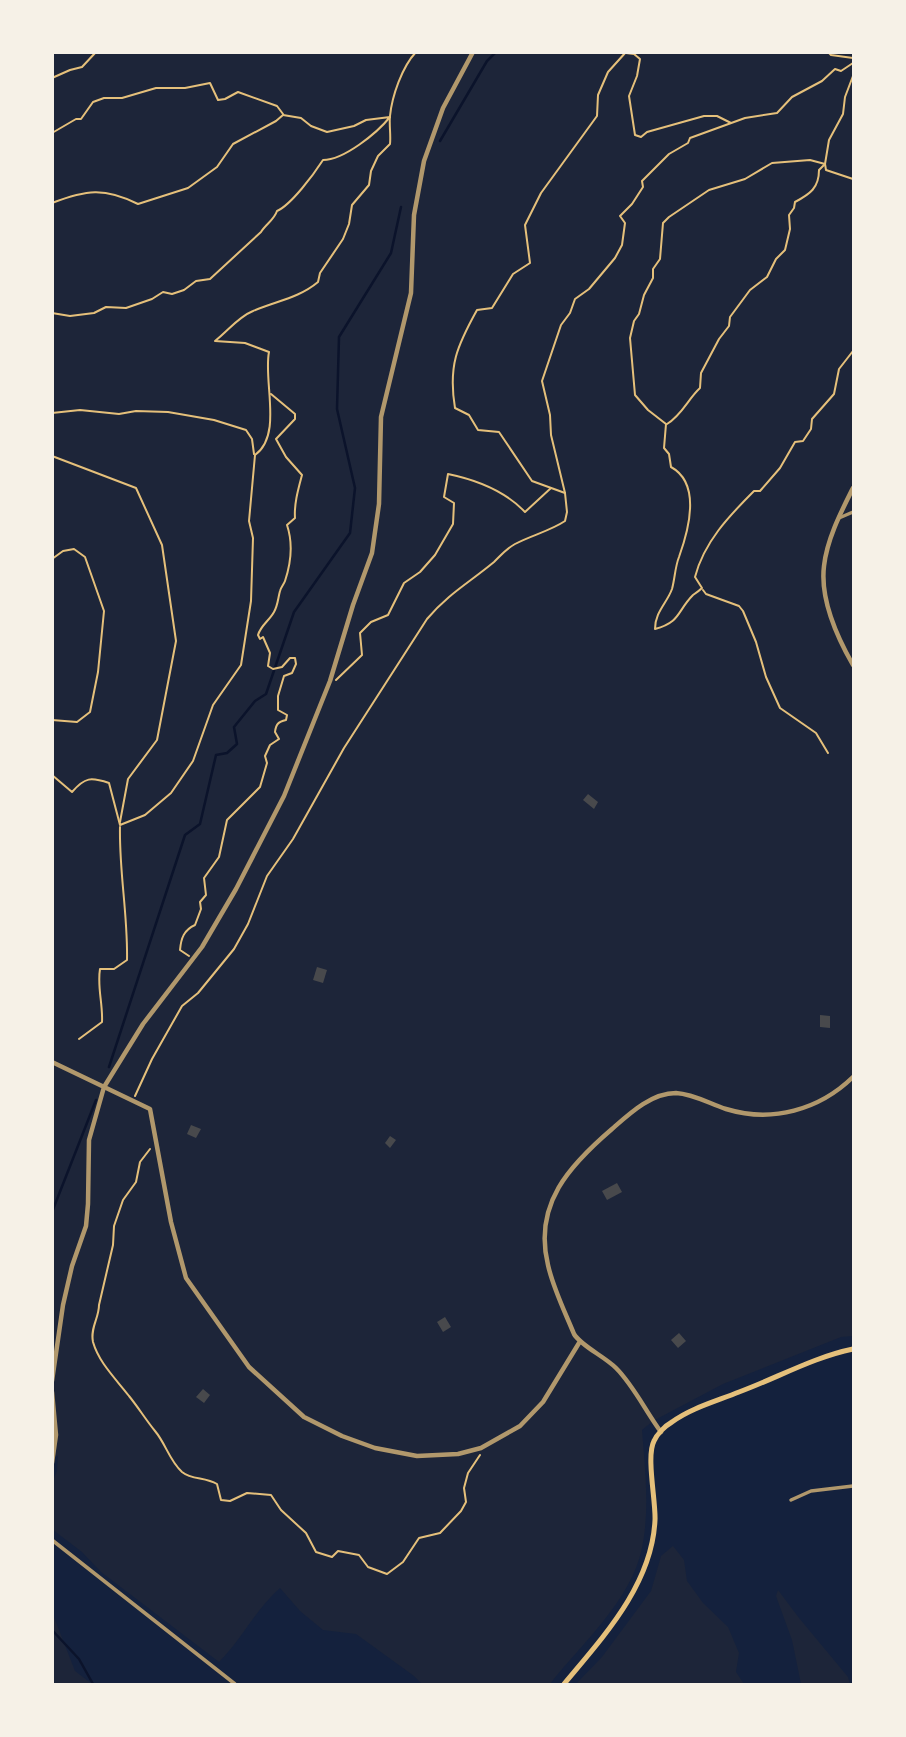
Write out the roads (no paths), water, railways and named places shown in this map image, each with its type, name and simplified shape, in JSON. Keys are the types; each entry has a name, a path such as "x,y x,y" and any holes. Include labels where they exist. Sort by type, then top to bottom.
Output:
{"main road":[{"path":"565,1685 623,1608 646,1566 653,1543 655,1521 652,1448 661,1432 671,1422 687,1413 853,1349"}],"street":[{"path":"52,1381 63,1305 72,1266 86,1226 89,1140 104,1087 142,1024 193,959 236,889 284,796 328,687 372,553 379,504 381,417 411,293 414,215 424,161 443,108 473,52"},
{"path":"853,488 839,518 824,566 827,601 840,643 853,665"},
{"path":"839,518 853,513"},
{"path":"52,1062 150,1109 179,1260 186,1278 249,1367 304,1417 342,1436 375,1448 417,1456 458,1454 485,1446 520,1426 543,1402 579,1343"},
{"path":"661,1432 619,1371 592,1348 579,1343 574,1334 547,1264 546,1221 560,1182 571,1167 600,1139 644,1104 661,1096 676,1093 727,1110 767,1116 793,1112 812,1105 832,1095 853,1077"},
{"path":"52,1392 56,1435 52,1463"},
{"path":"791,1500 811,1491 853,1486"},
{"path":"52,1540 235,1685"}],"waterway":[{"path":"440,141 487,61 496,52"},
{"path":"109,1067 185,835 200,824 216,755 227,753 237,744 234,727 255,701 266,694 294,612 350,533 355,488 337,409 339,337 391,253 401,207"},
{"path":"52,1212 96,1100"},
{"path":"52,1630 79,1659 93,1684"}]}
